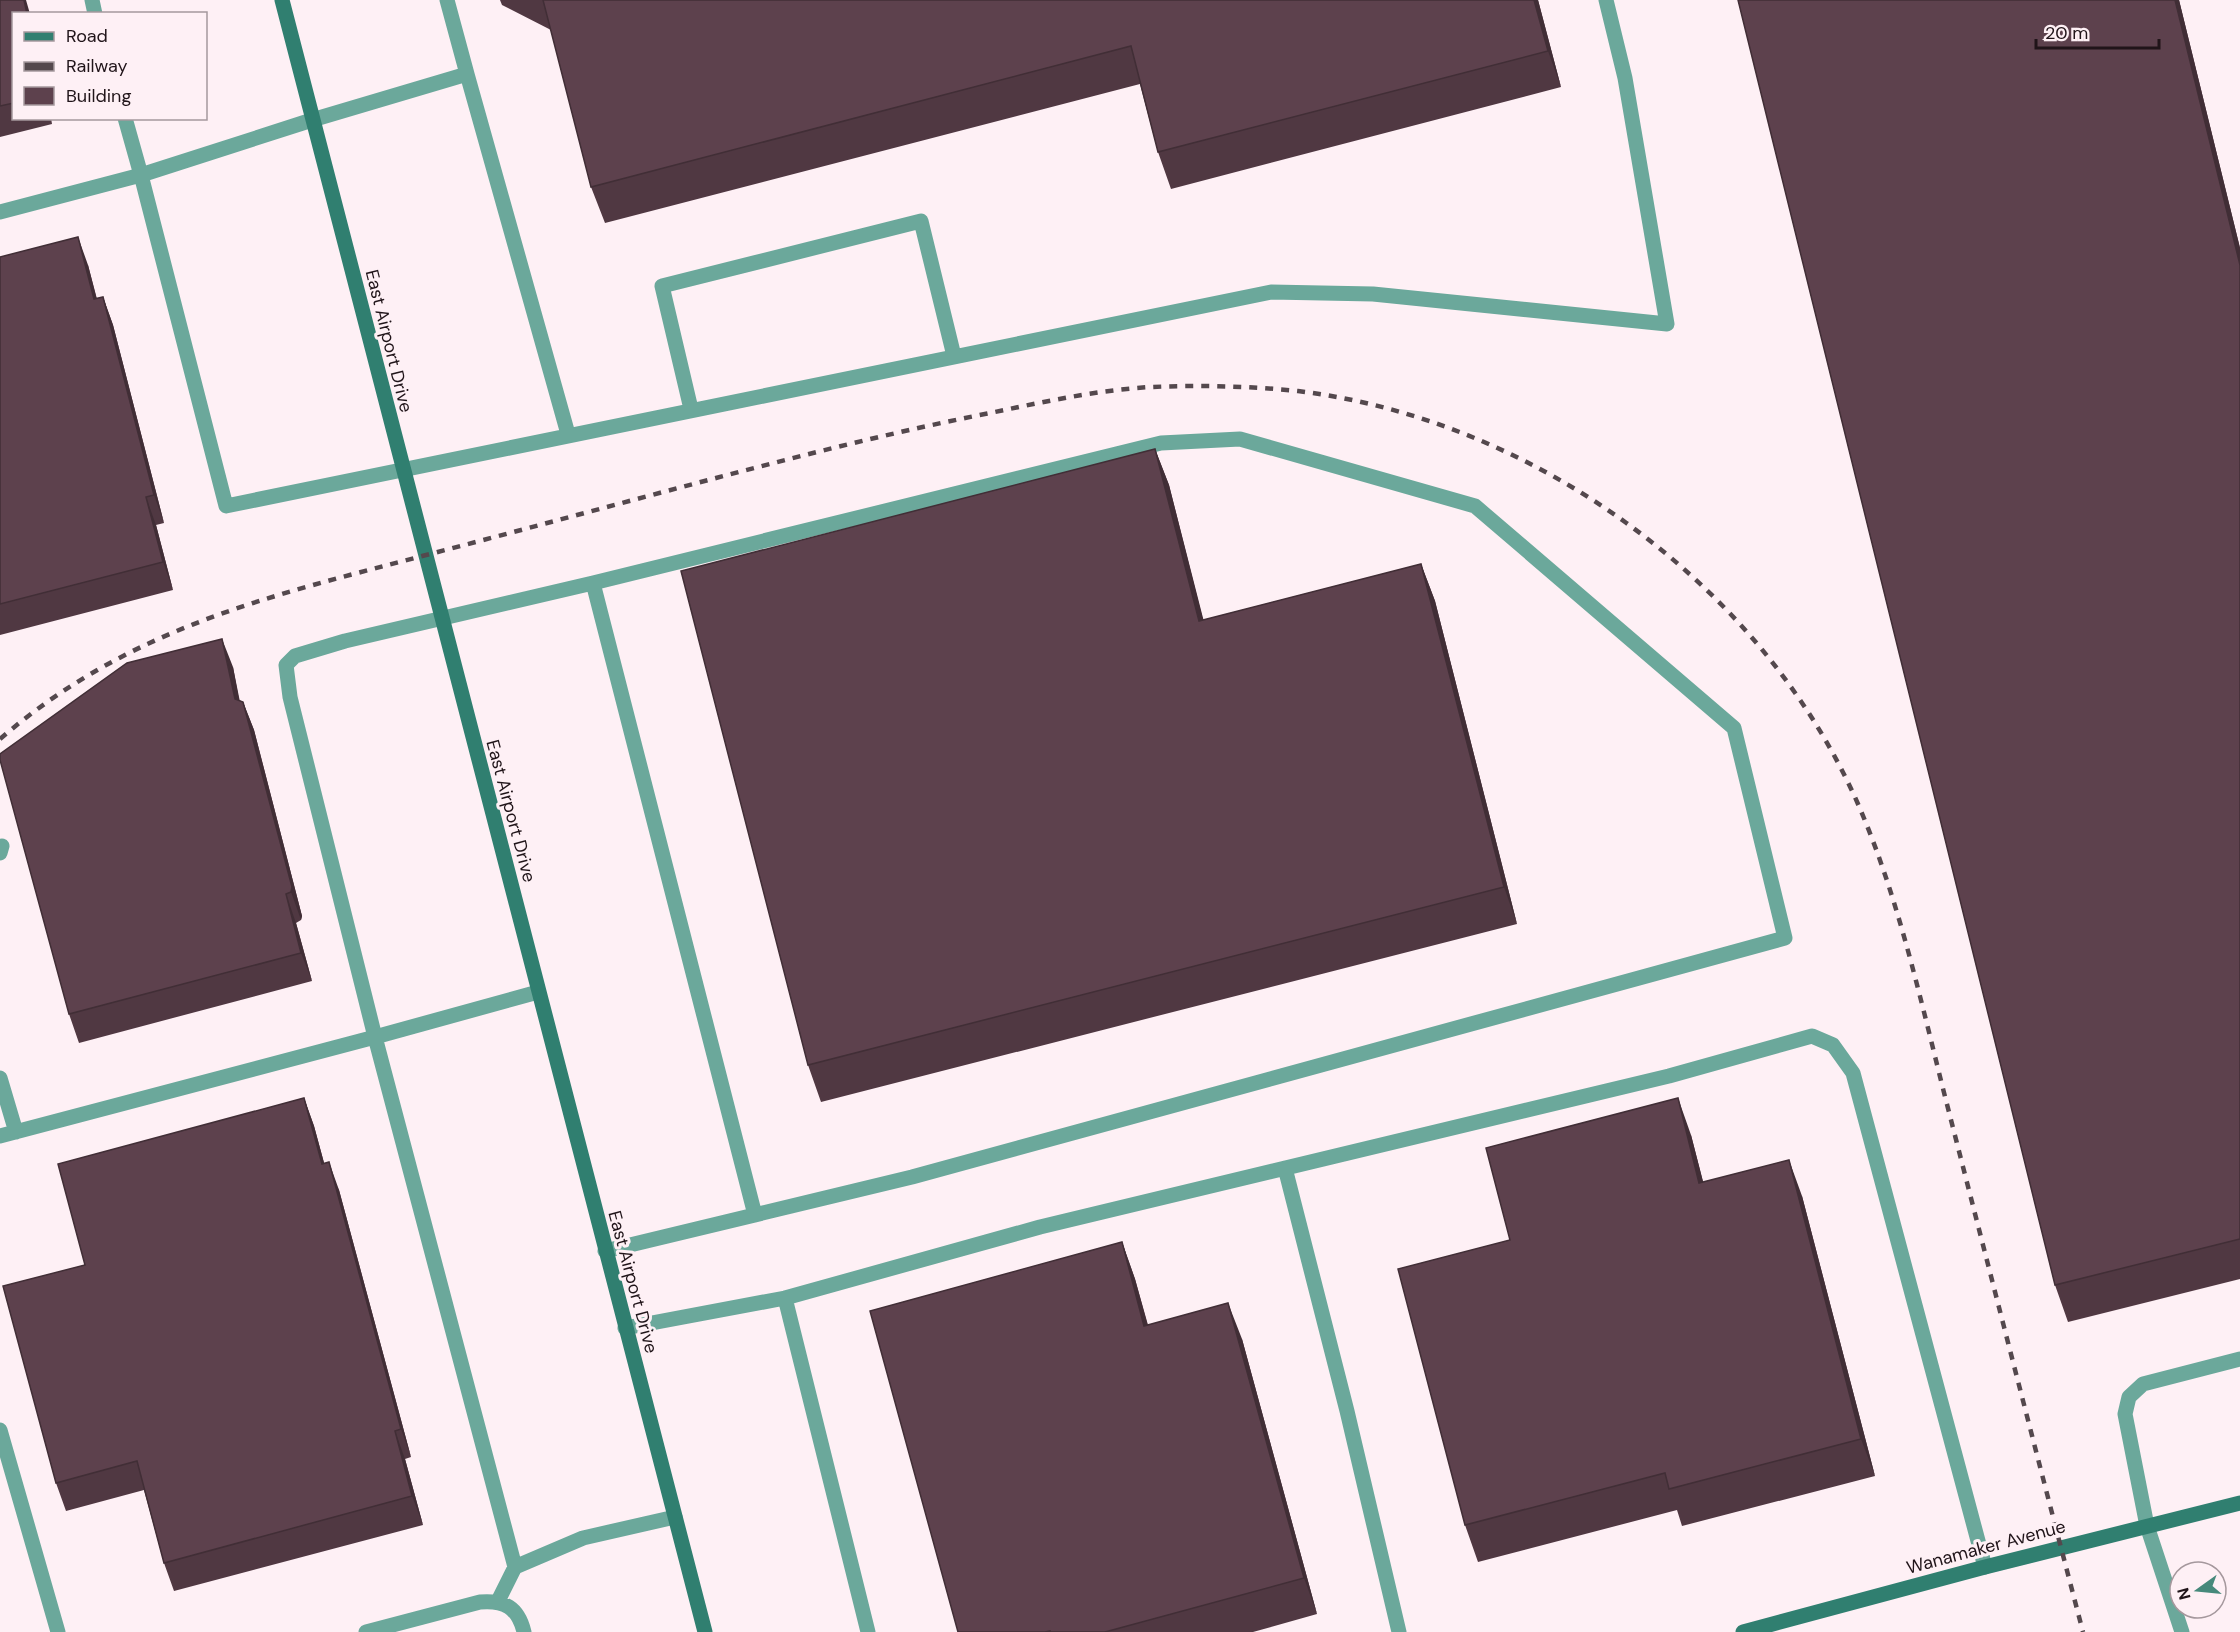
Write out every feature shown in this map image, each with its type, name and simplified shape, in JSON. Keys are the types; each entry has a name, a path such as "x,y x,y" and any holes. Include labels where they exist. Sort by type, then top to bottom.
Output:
{"main road":[{"name":"East Airport Drive","path":"282,0 440,618 705,1632"},
{"name":"Wanamaker Avenue","path":"1743,1632 1985,1567 2240,1503"}],"lane":[{"path":"447,0 568,434"},
{"path":"126,120 226,507 402,468 1271,292 1373,294 1667,324 1624,78 1606,0"},
{"path":"0,212 141,175 312,120 467,74"},
{"path":"691,409 662,286 921,221 954,356"},
{"path":"515,1567 375,1037 290,698 286,665 296,656 345,640 592,583 1161,443 1240,439 1474,506 1734,729 1785,938 912,1177 605,1251"},
{"path":"592,583 755,1215"},
{"path":"0,1136 538,992"},
{"path":"625,1328 786,1298 1040,1227 1669,1076 1812,1036 1833,1045 1853,1073 1985,1567"},
{"path":"0,1078 16,1132"},
{"path":"1285,1168 1347,1411 1399,1632"},
{"path":"786,1298 868,1632"},
{"path":"2182,1632 2147,1526 2125,1414 2129,1397 2143,1384 2240,1359"},
{"path":"0,1430 58,1632"},
{"path":"498,1601 515,1567 583,1538 675,1517"},
{"path":"366,1632 480,1602 498,1601 516,1611 524,1632"}],"building":[{"path":"0,0 24,0 27,12 12,12 12,103 0,106"},
{"path":"543,0 1534,0 1548,51 1158,152 1131,46 591,187"},
{"path":"1738,0 2175,0 2240,265 2240,1239 2055,1285"},
{"path":"78,237 94,299 103,297 154,495 146,497 163,562 0,604 0,257"},
{"path":"1155,449 1199,621 1421,564 1504,887 808,1065 681,571"},
{"path":"222,639 235,699 243,702 292,887 291,892 286,894 301,953 69,1014 0,754 127,663"},
{"path":"304,1098 322,1164 329,1162 401,1429 395,1431 412,1496 164,1563 137,1461 56,1483 3,1286 85,1265 58,1164"},
{"path":"1678,1098 1699,1183 1789,1160 1861,1439 1669,1489 1665,1473 1465,1525 1398,1269 1510,1240 1486,1148"},
{"path":"1122,1242 1144,1326 1228,1303 1304,1578 1105,1632 958,1632 870,1311"}],"railway":[{"path":"0,739 49,701 100,669 151,642 258,601 750,469 956,420 1111,391 1151,387 1224,386 1298,391 1386,408 1472,437 1554,477 1631,526 1701,585 1763,651 1816,725 1858,804 1887,880 1910,958 2083,1632"}]}
